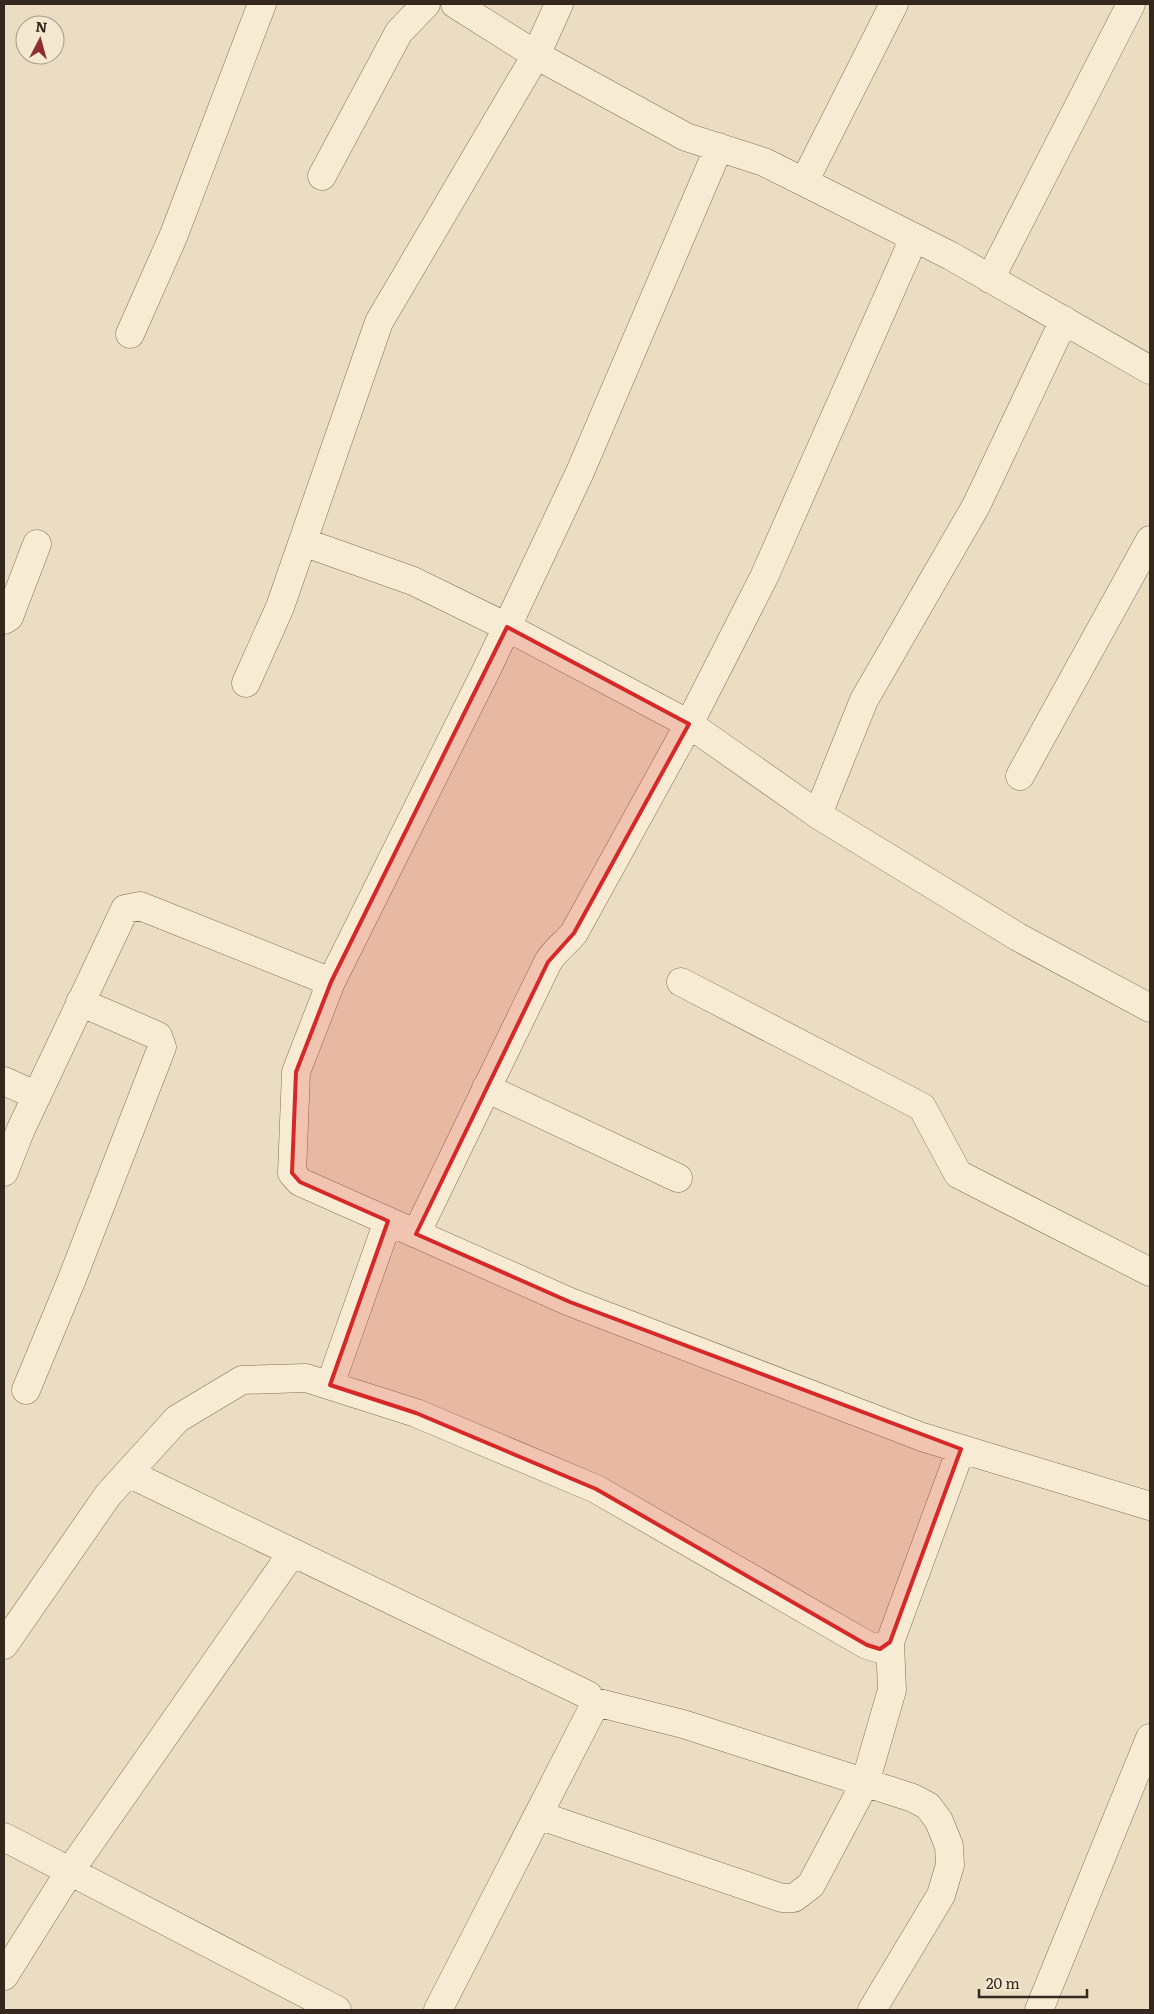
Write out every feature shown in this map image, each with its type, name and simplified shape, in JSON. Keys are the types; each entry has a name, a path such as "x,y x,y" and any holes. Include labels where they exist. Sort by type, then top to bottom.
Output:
{"street":[{"path":"130,334 173,237 262,4"},
{"path":"322,176 399,32 426,4"},
{"path":"455,4 536,55 686,137 764,162 804,182 990,279 1150,370"},
{"path":"246,683 280,607 379,322 536,55 559,4"},
{"path":"804,182 894,4"},
{"path":"990,279 1131,4"},
{"path":"719,147 580,472 507,627 331,982 296,1072 292,1173 300,1182 570,1302 922,1437 1150,1506"},
{"path":"416,1234 548,962 554,952 574,933 689,724 764,578 914,238"},
{"path":"820,816 820,809 864,700 976,506 1064,320"},
{"path":"1020,776 1150,540"},
{"path":"303,542 413,581 507,627 689,724 820,816 1018,937 1150,1008"},
{"path":"4,620 9,617 37,544"},
{"path":"4,1172 37,1096 124,909 140,906 331,982"},
{"path":"682,982 922,1107 958,1174 1150,1272"},
{"path":"26,1390 72,1279 162,1047 158,1036 80,1002"},
{"path":"4,1081 37,1096"},
{"path":"486,1088 678,1178"},
{"path":"330,1385 388,1221"},
{"path":"4,1645 108,1495 177,1419 242,1380 306,1378 416,1413 596,1489 867,1645 880,1649 890,1642"},
{"path":"538,1815 782,1898 794,1898 810,1885 865,1783 892,1690 890,1642 961,1448"},
{"path":"128,1473 588,1695 593,1708 438,2010"},
{"path":"4,1976 70,1871 292,1553"},
{"path":"591,1701 683,1724 913,1798 928,1806 939,1821 949,1846 950,1865 941,1895 872,2010"},
{"path":"1039,2010 1150,1738"},
{"path":"4,1838 337,2010"}],"highlighted area":[{"path":"507,627 689,724 574,933 548,962 416,1234 570,1302 961,1449 890,1642 880,1649 867,1645 596,1489 416,1413 330,1385 388,1221 300,1182 292,1173 296,1072 331,982"}]}
